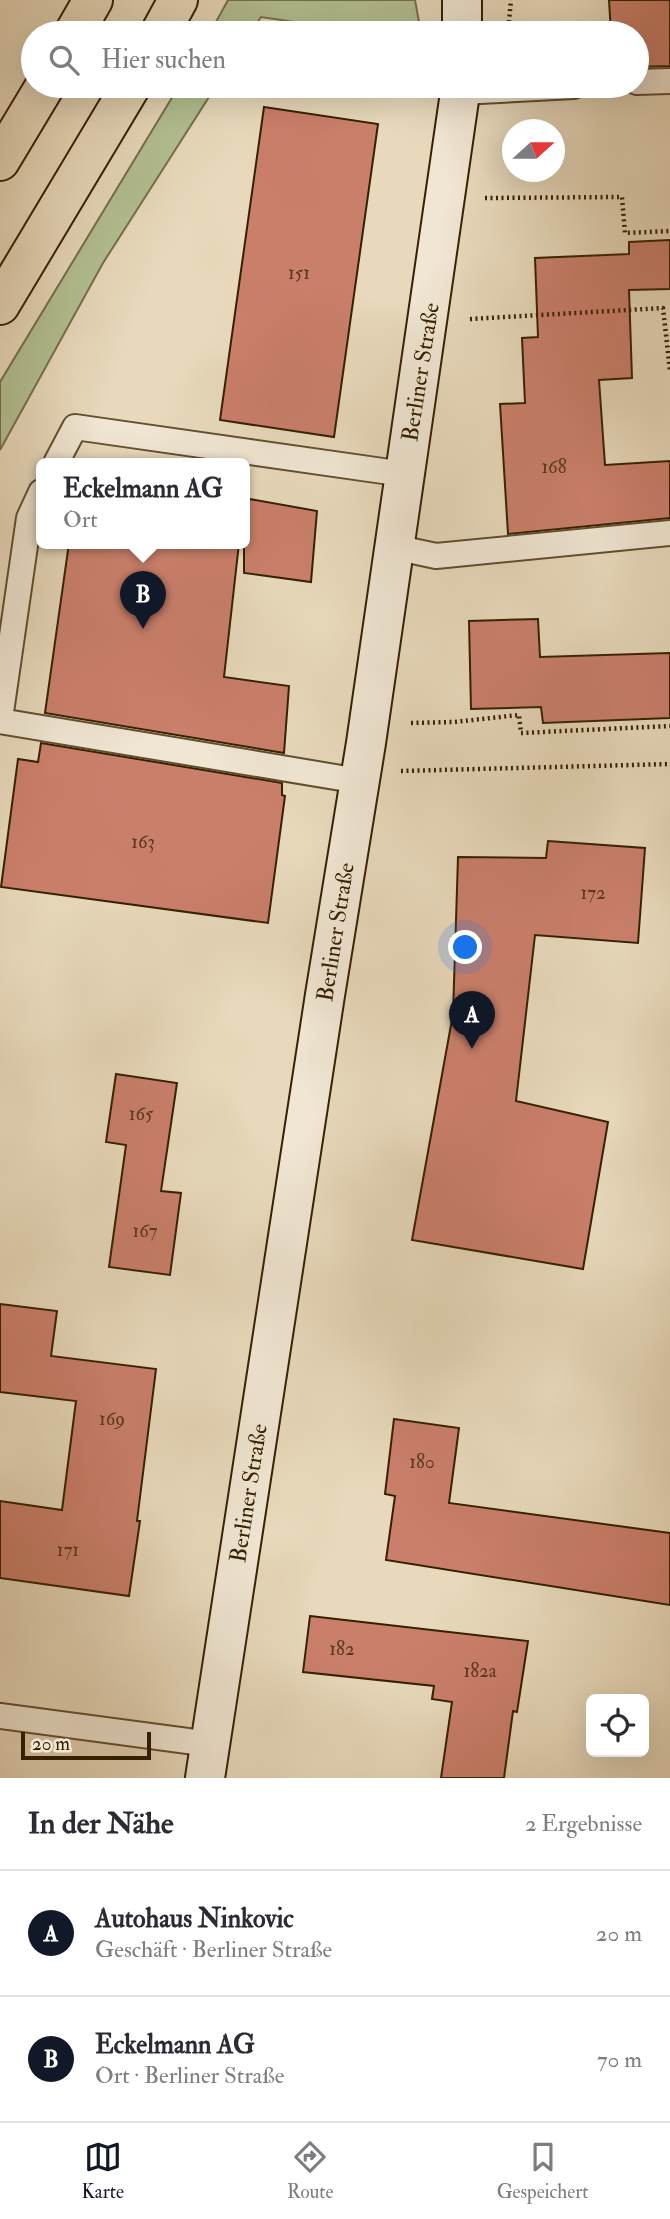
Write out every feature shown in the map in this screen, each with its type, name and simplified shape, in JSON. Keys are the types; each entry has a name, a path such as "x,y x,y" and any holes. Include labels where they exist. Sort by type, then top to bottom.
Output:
{"highway":[{"path":"81,21 93,0"},
{"path":"167,21 178,0"},
{"path":"0,161 38,98"},
{"path":"0,305 124,98"}],"street":[{"path":"462,0 463,21"},
{"name":"Berliner Straße","path":"208,1761 359,781 460,98"}],"lane":[{"path":"649,82 670,81"},
{"path":"59,458 75,426 404,474"},
{"path":"36,503 29,518 0,720 359,781"},
{"path":"394,547 436,556 670,533"},
{"path":"0,1716 208,1761"}],"path":[{"path":"509,21 512,0"},
{"path":"446,198 622,197 625,233 670,231"},
{"path":"427,322 663,308 670,371"},
{"path":"418,723 519,715 521,733 670,726"},
{"path":"401,771 670,764"}],"green space":[{"path":"228,0 415,0 419,21 288,21 261,17 258,21 217,21"},
{"path":"172,98 208,98 103,263 0,450 0,382"}],"building":[{"path":"609,0 670,0 670,66 649,67 649,21 610,21"},
{"path":"264,107 378,124 334,437 220,420"},
{"path":"670,240 670,289 629,290 632,378 599,380 605,465 670,461 670,518 508,534 500,404 525,403 522,338 538,337 535,258 629,254 629,242"},
{"path":"250,499 317,511 311,582 244,573 244,549 250,549"},
{"path":"68,549 238,549 224,677 289,686 284,753 45,713"},
{"path":"538,619 540,657 670,653 670,718 543,723 541,707 471,709 469,621"},
{"path":"41,743 282,783 282,795 285,796 268,923 1,887 18,759 38,762"},
{"path":"548,841 645,848 638,943 535,935 516,1101 608,1122 583,1269 412,1240 453,1014 458,857 546,858"},
{"path":"116,1074 177,1083 161,1191 181,1193 170,1275 109,1267 126,1145 106,1142"},
{"path":"0,1304 57,1311 51,1356 156,1369 129,1596 0,1578 0,1501 62,1510 76,1401 0,1392"},
{"path":"394,1419 459,1428 449,1503 670,1533 670,1605 386,1560 395,1496 385,1494"},
{"path":"310,1616 528,1641 517,1712 513,1711 504,1778 441,1778 452,1702 432,1699 434,1686 303,1672"}],"place":[{"name":"Eckelmann AG","path":"143,629"},
{"name":"Autohaus Ninkovic","path":"472,1049"}]}
